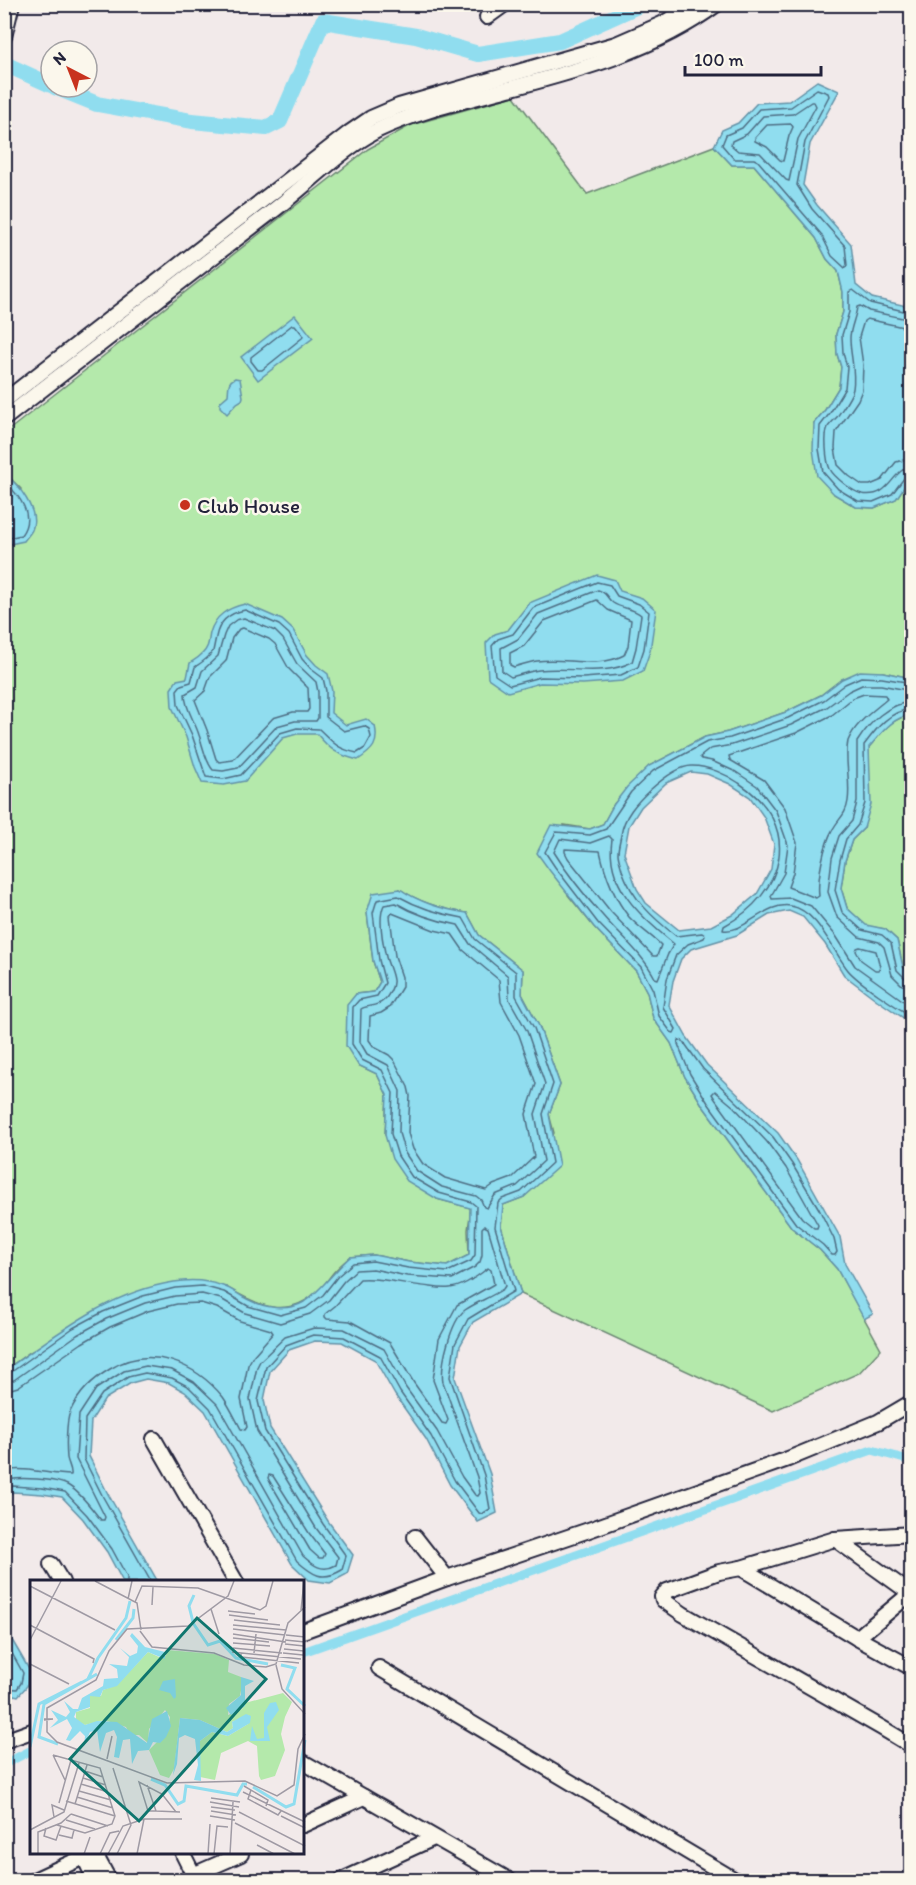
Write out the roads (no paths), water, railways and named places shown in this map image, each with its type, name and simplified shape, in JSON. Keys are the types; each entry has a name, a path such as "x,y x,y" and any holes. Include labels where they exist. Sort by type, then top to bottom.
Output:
{"street":[{"path":"4,37 12,4"},
{"path":"487,18 505,4"},
{"path":"4,401 339,140 371,118 399,106 616,44 662,24 696,4"},
{"path":"4,419 358,142 378,130 439,106 601,63 639,49 686,25 717,4"},
{"path":"304,1631 447,1578 788,1459 878,1422 912,1402"},
{"path":"154,1439 235,1580"},
{"path":"912,1534 835,1539 741,1568 719,1572 663,1594 663,1600 683,1614 912,1746"},
{"path":"415,1537 447,1578"},
{"path":"835,1539 911,1592 857,1638"},
{"path":"51,1564 61,1580"},
{"path":"741,1568 857,1638 912,1668"},
{"path":"379,1668 735,1881"},
{"path":"4,1741 30,1732"},
{"path":"304,1763 504,1880"},
{"path":"304,1825 364,1797"},
{"path":"342,1881 434,1838"},
{"path":"34,1881 90,1855"},
{"path":"90,1855 95,1881"},
{"path":"90,1855 109,1881"},
{"path":"184,1855 195,1878 239,1855"}],"water":[{"path":"817,81 839,91 810,144 803,185 851,244 856,285 872,298 911,307 911,477 896,499 874,508 856,507 834,494 817,476 813,449 814,423 839,387 841,367 837,354 836,334 843,312 843,292 838,271 827,259 816,238 754,165 732,165 714,146 722,130 738,123 757,103 789,101"},
{"path":"295,315 313,338 258,380 241,357"},
{"path":"235,378 240,379 243,397 227,414 220,407 220,402 228,395 230,383"},
{"path":"4,473 26,498 34,523 24,541 5,545"},
{"path":"597,575 615,580 620,591 642,598 656,610 650,651 643,671 623,681 583,684 540,683 508,692 488,678 486,643 495,634 508,630 529,603"},
{"path":"245,604 282,620 293,630 307,655 328,674 332,691 331,713 346,725 366,719 375,726 374,746 368,753 358,760 335,751 317,734 297,734 283,738 245,781 224,785 202,783 186,737 172,707 171,689 177,680 187,678 190,663 206,650 215,621 228,610"},
{"path":"860,671 883,672 911,678 911,715 898,719 869,747 871,804 864,828 852,840 845,861 841,888 847,908 866,925 885,929 897,940 903,967 911,976 911,1023 844,975 825,944 803,917 789,911 769,915 737,935 691,949 681,959 673,981 669,1005 686,1036 707,1065 778,1133 797,1160 840,1237 845,1264 873,1314 864,1319 837,1269 820,1250 792,1228 703,1106 685,1077 671,1043 653,1018 647,992 636,971 594,927 537,853 551,825 590,829 603,824 627,787 649,766 705,737 728,732 786,712 821,695 842,679","holes":["691,772 707,774 730,784 750,797 764,817 774,844 771,869 757,894 732,915 711,926 679,930 646,903 637,889 624,853 629,826 641,807 666,783"]},
{"path":"400,889 432,905 467,913 479,935 523,970 522,994 539,1026 560,1085 549,1114 559,1166 524,1197 503,1205 501,1226 521,1294 473,1322 460,1346 455,1378 490,1474 497,1513 478,1522 450,1485 426,1439 395,1395 375,1360 342,1342 315,1341 289,1350 270,1371 264,1400 270,1428 328,1521 353,1555 347,1574 330,1583 309,1580 292,1564 205,1411 185,1392 169,1383 146,1379 131,1383 105,1399 91,1421 89,1456 157,1580 122,1580 107,1552 83,1519 62,1497 13,1492 5,1497 5,1370 85,1316 127,1295 150,1287 180,1281 205,1281 226,1287 261,1305 283,1308 304,1302 350,1257 374,1255 447,1266 469,1255 470,1208 437,1199 407,1181 392,1159 385,1135 387,1095 377,1074 358,1065 346,1046 347,1005 356,994 374,992 380,982 373,961 367,912 373,893"},
{"path":"5,1628 30,1671 27,1686 18,1696 5,1693"}],"waterway":[{"path":"85,99 97,104 192,121 266,128 280,121 323,21 416,36 478,54 560,41 642,4"},
{"path":"7,65 39,80"},
{"path":"304,1652 872,1450 912,1461"},
{"path":"4,1764 30,1751"}],"place":[{"name":"Club House","path":"185,505"}]}
